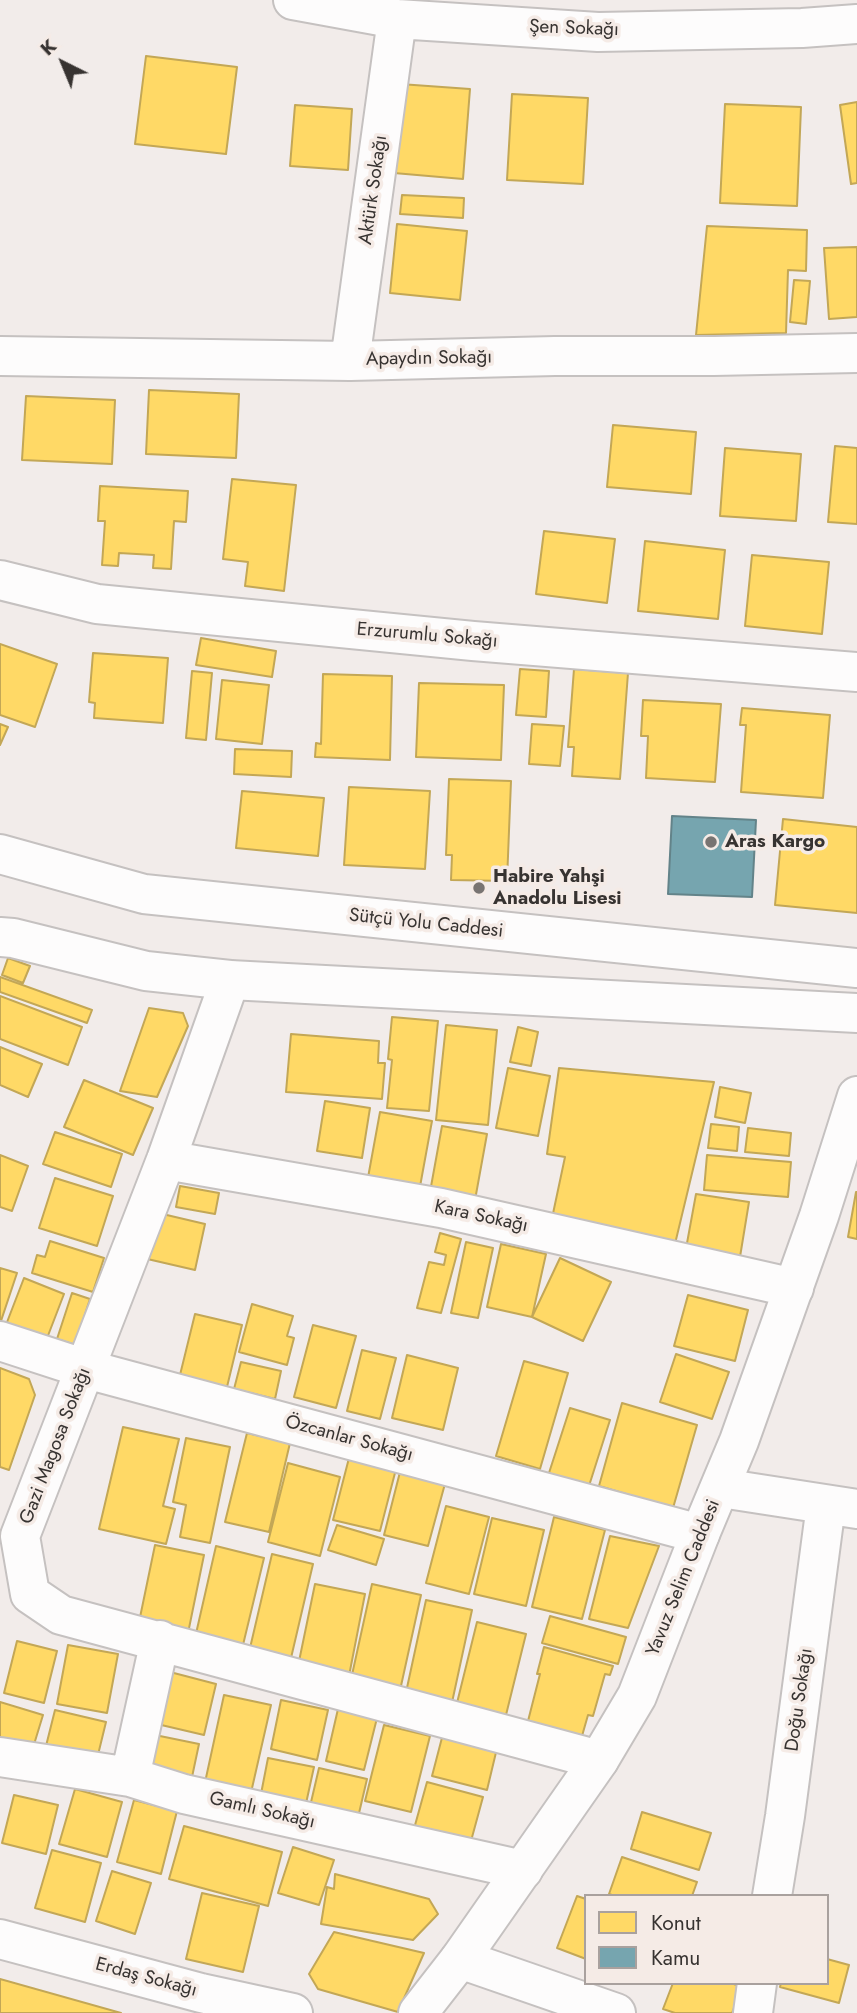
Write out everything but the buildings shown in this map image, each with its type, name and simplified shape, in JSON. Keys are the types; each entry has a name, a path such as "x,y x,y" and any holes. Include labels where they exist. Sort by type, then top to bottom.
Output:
{"street":[{"name":"Şen Sokağı","path":"293,0 397,19 598,32 802,28 857,24"},
{"name":"Aktürk Sokağı","path":"350,361 397,19"},
{"name":"Apaydın Sokağı","path":"0,356 350,361 857,353"},
{"name":"Erzurumlu Sokağı","path":"0,580 97,604 473,641 857,672"},
{"name":"Sütçü Yolu Caddesi","path":"0,854 144,894 857,968"},
{"path":"0,937 13,937 146,971 230,979 857,1013"},
{"name":"Gazi Magosa Sokağı","path":"230,979 166,1160 20,1536 30,1594 61,1615 600,1760"},
{"name":"Yavuz Selim Caddesi","path":"418,2013 460,1959 600,1760 637,1696 700,1534 721,1488 819,1216 857,1096"},
{"name":"Kara Sokağı","path":"166,1160 441,1208 794,1288"},
{"name":"Özcanlar Sokağı","path":"0,1341 86,1369 700,1534"},
{"path":"721,1488 842,1507"},
{"name":"Doğu Sokağı","path":"772,1894 842,1507"},
{"path":"130,1777 160,1640"},
{"name":"Gamlı Sokağı","path":"2,1763 130,1777 184,1794 523,1870"},
{"name":"Erdaş Sokağı","path":"0,1939 201,1993 293,2013"},
{"path":"460,1959 616,2013"},
{"path":"752,2013 757,1985"}],"place":[{"name":"Aras Kargo","path":"711,842"},
{"name":"Habire Yahşi Anadolu Lisesi","path":"479,888"}]}
